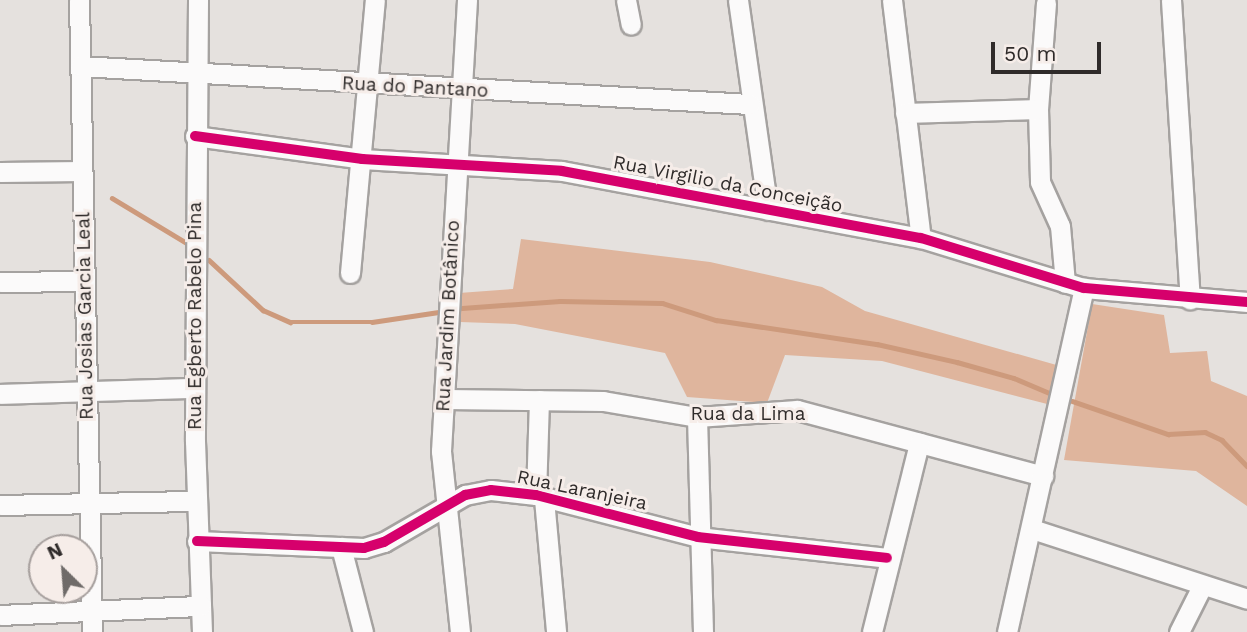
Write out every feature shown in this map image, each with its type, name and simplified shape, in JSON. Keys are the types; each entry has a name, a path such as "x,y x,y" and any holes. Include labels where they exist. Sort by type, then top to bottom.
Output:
{"street":[{"name":"Rua Josias Garcia Leal","path":"79,0 92,632"},
{"name":"Rua Egberto Rabelo Pina","path":"198,0 195,388 197,541 202,632"},
{"path":"350,273 375,0"},
{"name":"Rua Jardim Botânico","path":"460,632 441,451 467,0"},
{"path":"626,0 631,25"},
{"path":"738,0 750,104 768,210"},
{"path":"892,0 921,238"},
{"path":"1171,0 1191,299"},
{"path":"1007,632 1043,476 1075,285 1060,226 1040,182 1038,109 1046,3"},
{"name":"Rua do Pantano","path":"80,66 198,76 750,104"},
{"path":"905,113 1038,109"},
{"name":"Rua Virgilio da Conceição","path":"195,136 362,159 562,171 921,238 1075,285 1191,299 1247,302"},
{"path":"0,172 82,171"},
{"path":"0,282 85,281"},
{"path":"0,394 195,388"},
{"name":"Rua da Lima","path":"446,399 603,401 697,417 797,410 1043,476"},
{"path":"539,400 540,497 556,632"},
{"path":"697,417 698,537 704,632"},
{"path":"872,632 887,558 919,443"},
{"name":"Rua Laranjeira","path":"197,541 272,541 341,547 384,542 465,495 491,491 540,497 698,537 887,558"},
{"path":"0,505 196,501"},
{"path":"1032,529 1247,599"},
{"path":"341,547 363,632"},
{"path":"1179,632 1202,586"},
{"path":"0,615 201,606"}],"shaded area":[{"path":"521,239 710,262 822,287 865,311 1060,366 1051,405 882,361 785,355 767,403 687,397 665,353 515,324 460,322 459,293 513,289"},
{"path":"1092,304 1164,315 1170,353 1207,351 1211,381 1247,396 1247,506 1196,471 1064,460"}],"waterway":[{"path":"112,198 187,243"},
{"path":"209,260 263,310 290,322 372,322 438,312"},
{"path":"462,308 560,301 662,303 716,320 877,344 957,362 1014,378 1049,393"},
{"path":"1072,401 1168,434 1205,432 1222,440 1247,466"}],"cycle path":[{"path":"195,136 362,159 562,171 921,238 1084,288 1247,302"},
{"path":"197,541 364,548 384,542 465,495 491,490 536,495 698,537 887,558"}]}
